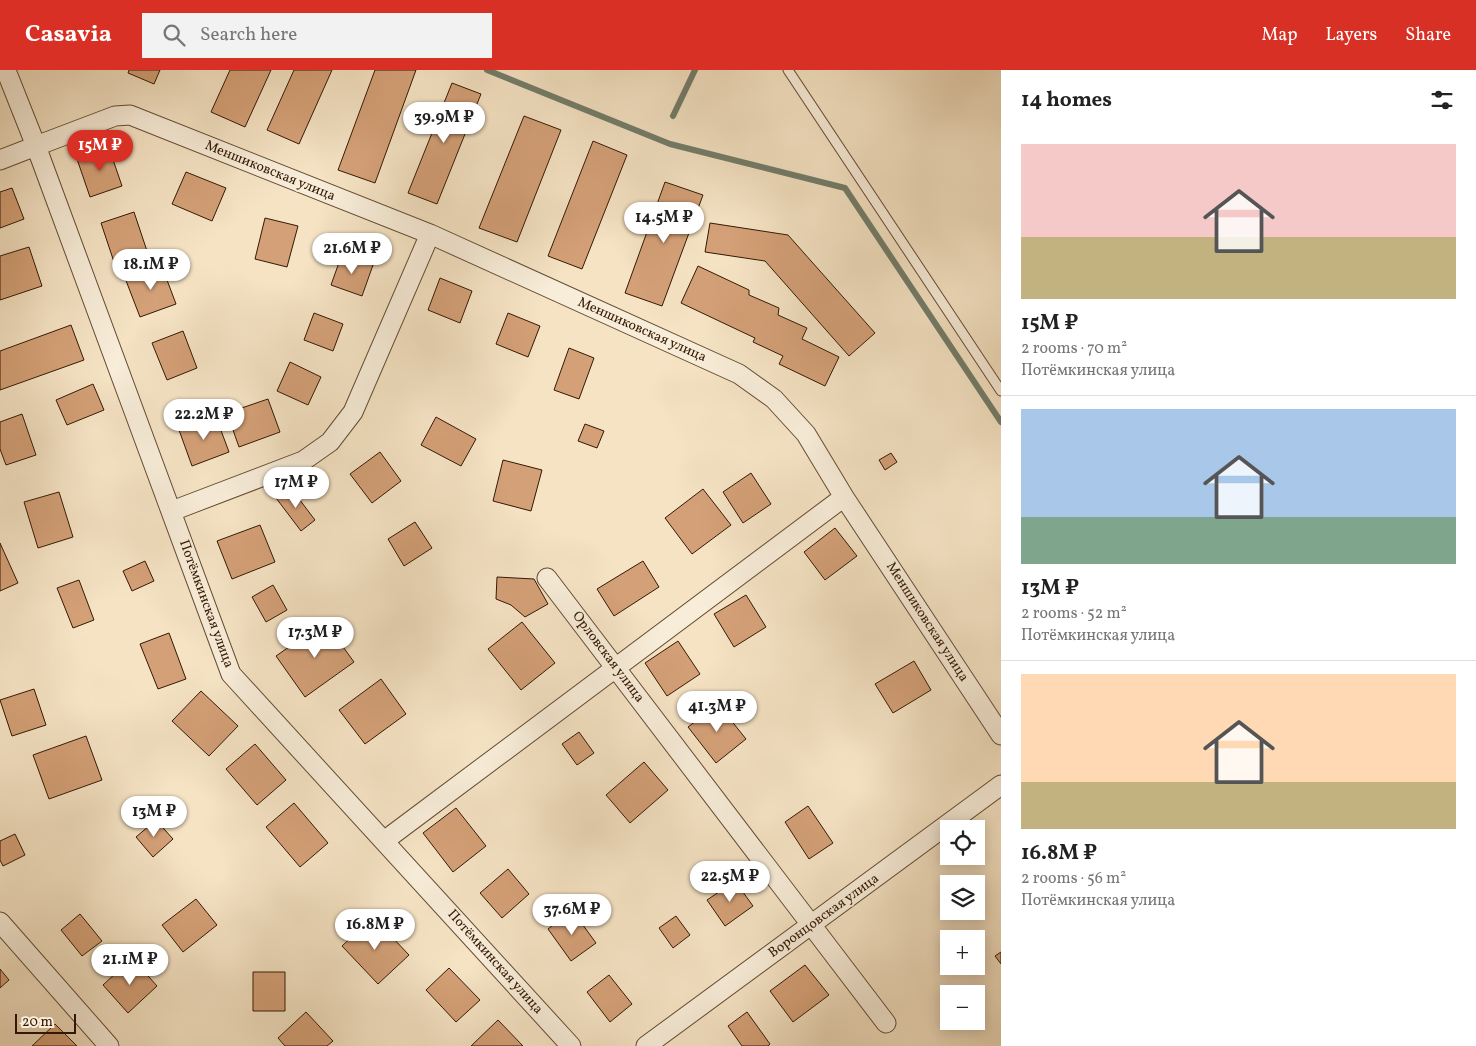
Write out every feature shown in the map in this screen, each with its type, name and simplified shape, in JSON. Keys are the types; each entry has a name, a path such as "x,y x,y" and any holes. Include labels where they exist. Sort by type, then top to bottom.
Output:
{"street":[{"name":"Потёмкинская улица","path":"2,70 7,73 36,146 231,674 571,1046"},
{"name":"Меншиковская улица","path":"36,146 115,116 130,115 430,234 739,374 774,399 806,434 844,497 1001,735"},
{"path":"0,160 36,146"},
{"path":"172,511 303,461 330,442 352,412 430,234"},
{"path":"384,842 844,497"},
{"name":"Орловская улица","path":"547,578 886,1023"},
{"name":"Воронцовская улица","path":"646,1046 1001,785"},
{"path":"0,922 109,1046"}],"lane":[{"path":"788,70 1001,390"}],"building":[{"path":"129,70 160,70 154,84 128,73"},
{"path":"230,70 271,70 245,127 211,112"},
{"path":"294,70 332,70 299,144 267,130"},
{"path":"375,70 416,70 375,183 338,170"},
{"path":"452,83 481,94 437,204 408,193"},
{"path":"524,116 561,130 517,242 479,228"},
{"path":"593,141 627,155 582,269 548,256"},
{"path":"109,148 122,186 90,197 77,159"},
{"path":"186,172 226,188 212,221 172,204"},
{"path":"665,182 703,195 662,306 625,293"},
{"path":"12,188 24,219 0,228 0,192"},
{"path":"134,212 148,254 115,265 101,223"},
{"path":"265,218 298,226 287,267 255,259"},
{"path":"710,223 788,235 875,333 849,356 765,261 705,252"},
{"path":"29,247 42,286 0,300 0,256"},
{"path":"342,254 373,265 362,296 331,285"},
{"path":"161,264 176,304 140,317 125,278"},
{"path":"698,266 749,290 749,295 779,308 778,315 807,328 802,339 839,357 825,386 779,364 783,356 753,342 755,338 681,303"},
{"path":"440,278 472,291 460,323 428,310"},
{"path":"314,313 343,324 333,351 304,340"},
{"path":"508,313 540,326 528,357 496,344"},
{"path":"71,325 84,360 0,390 0,351"},
{"path":"183,331 197,368 167,380 152,343"},
{"path":"569,348 594,358 579,399 554,390"},
{"path":"290,362 321,377 308,405 277,391"},
{"path":"93,384 104,410 67,425 56,400"},
{"path":"268,399 280,432 239,447 227,413"},
{"path":"22,414 36,455 6,465 0,449 0,422"},
{"path":"216,417 229,452 192,466 179,430"},
{"path":"436,417 476,439 461,466 421,445"},
{"path":"585,424 604,431 597,448 578,441"},
{"path":"380,452 401,481 372,503 350,474"},
{"path":"891,453 897,462 885,470 879,460"},
{"path":"503,460 542,470 531,511 493,501"},
{"path":"751,473 771,504 743,523 723,492"},
{"path":"290,487 315,520 301,531 276,498"},
{"path":"703,489 731,525 692,554 665,518"},
{"path":"59,492 73,537 38,548 24,502"},
{"path":"415,522 432,548 404,566 388,539"},
{"path":"260,525 275,562 232,579 217,541"},
{"path":"835,528 857,556 825,580 804,552"},
{"path":"0,543 18,583 0,591"},
{"path":"145,561 154,581 132,591 123,571"},
{"path":"643,561 659,587 614,616 597,589"},
{"path":"497,577 534,579 548,604 525,617 511,605 496,599"},
{"path":"79,580 94,620 73,628 57,588"},
{"path":"273,585 287,610 266,622 252,597"},
{"path":"746,595 766,627 734,647 714,614"},
{"path":"325,622 354,662 305,697 276,656"},
{"path":"522,622 555,663 521,690 488,649"},
{"path":"169,633 186,679 158,689 140,644"},
{"path":"678,641 700,674 667,696 645,663"},
{"path":"914,661 931,690 893,713 875,684"},
{"path":"381,679 406,714 365,744 339,710"},
{"path":"34,689 46,725 12,736 0,700"},
{"path":"201,691 238,726 209,756 172,721"},
{"path":"718,704 746,739 716,763 688,727"},
{"path":"579,732 594,753 577,765 562,744"},
{"path":"86,736 102,780 49,799 33,755"},
{"path":"255,744 286,780 257,805 226,769"},
{"path":"644,762 668,790 630,823 606,795"},
{"path":"294,803 328,843 300,867 266,827"},
{"path":"808,806 833,843 809,859 785,822"},
{"path":"456,808 486,846 453,872 423,833"},
{"path":"156,820 173,839 153,857 136,837"},
{"path":"15,834 25,855 3,866 0,860 0,841"},
{"path":"508,869 529,894 502,918 480,893"},
{"path":"735,881 753,906 725,926 707,900"},
{"path":"196,899 217,925 183,952 162,925"},
{"path":"572,910 596,943 571,961 548,929"},
{"path":"80,914 102,941 82,956 61,930"},
{"path":"676,916 690,935 673,948 659,928"},
{"path":"373,917 409,955 378,984 342,946"},
{"path":"1001,952 1001,964 995,956"},
{"path":"132,958 157,986 128,1013 103,985"},
{"path":"805,965 829,995 793,1022 770,991"},
{"path":"449,968 480,1000 456,1022 426,990"},
{"path":"0,969 9,980 0,988"},
{"path":"253,972 285,972 285,1011 253,1011"},
{"path":"609,975 632,1004 610,1022 587,992"},
{"path":"306,1012 333,1041 327,1046 285,1046 278,1038"},
{"path":"747,1012 770,1044 768,1046 742,1046 728,1026"},
{"path":"498,1020 523,1046 471,1046"},
{"path":"55,1024 77,1046 32,1046"}],"waterway":[{"path":"487,70 670,144 845,188 1001,422"},
{"path":"673,116 695,70"}]}
